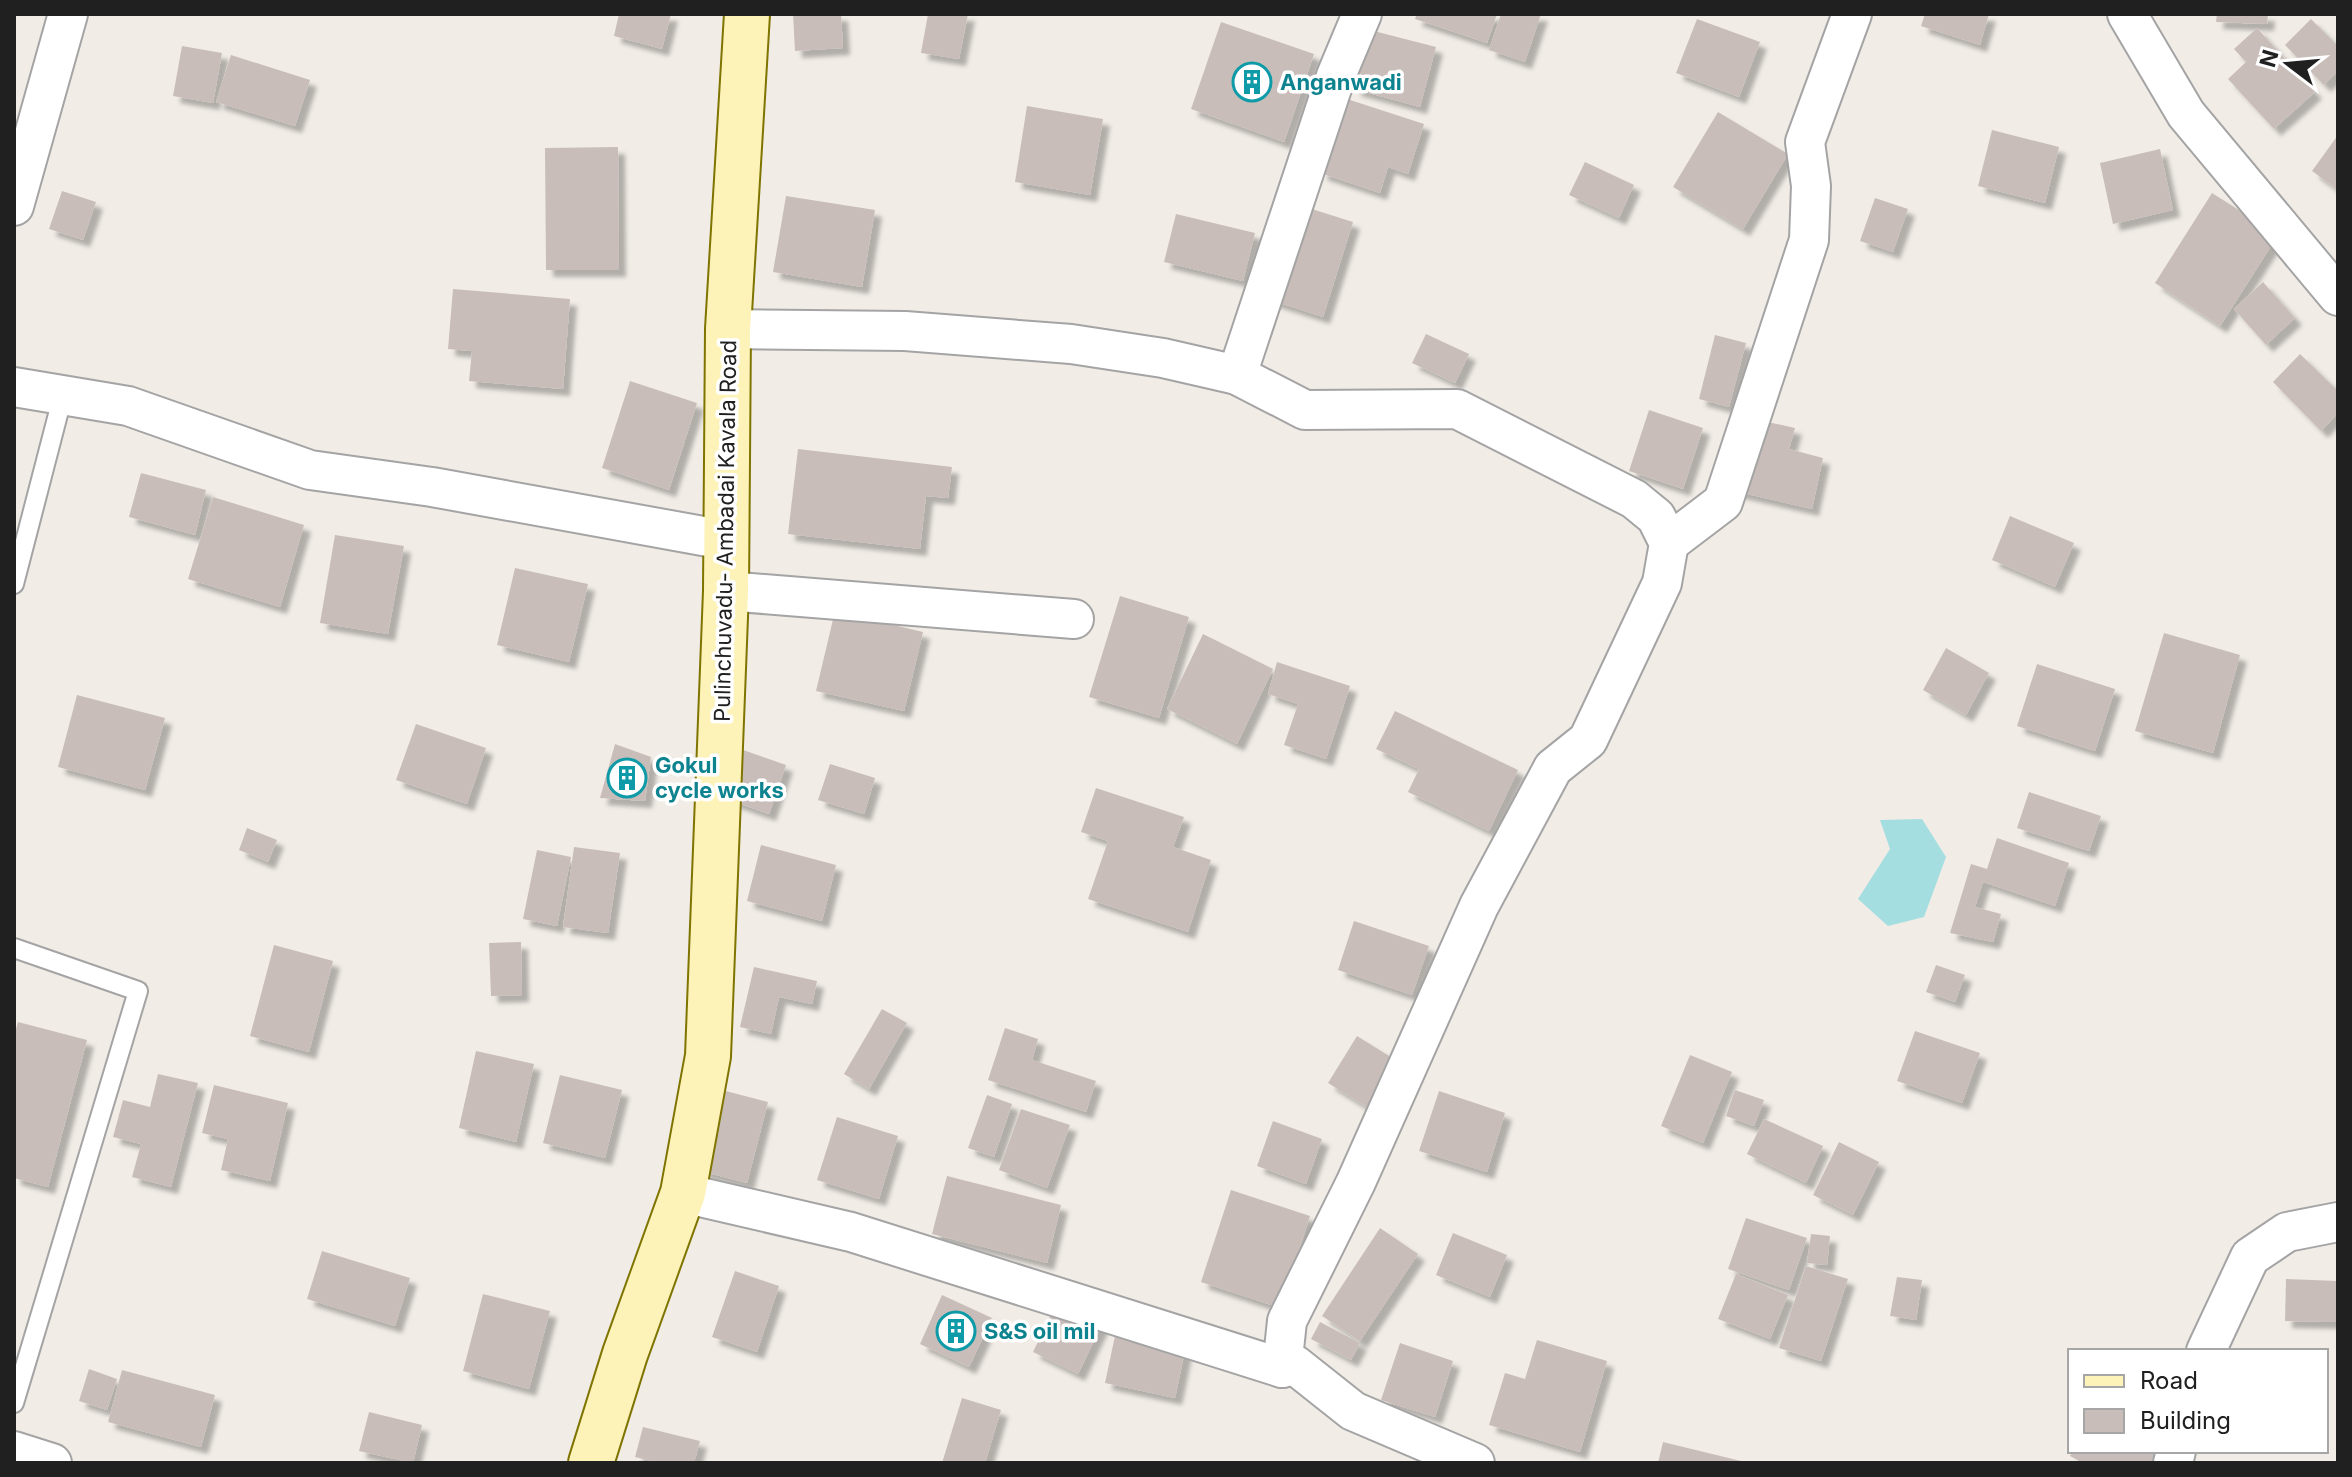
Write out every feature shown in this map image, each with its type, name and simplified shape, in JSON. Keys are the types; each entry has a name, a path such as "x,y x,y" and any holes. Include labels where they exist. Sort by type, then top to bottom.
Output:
{"street":[{"path":"14,206 68,14"},
{"name":"Pulinchuvadu- Ambadai Kavala Road","path":"591,1463 625,1354 683,1193 708,1056 726,591 728,329 747,14"},
{"path":"1237,375 1336,76 1362,14"},
{"path":"1669,543 1723,502 1809,240 1811,186 1805,142 1852,14"},
{"path":"2127,14 2186,114 2338,296"},
{"path":"728,329 905,331 1071,344 1163,358 1237,375 1305,410 1457,409 1634,499 1656,517 1669,543 1662,583 1588,740 1553,768 1479,906 1356,1182 1287,1321 1282,1368"},
{"path":"14,387 128,406 310,470 432,487 725,540"},
{"path":"726,591 1074,619"},
{"path":"683,1193 851,1232 1282,1368 1295,1365 1353,1411 1475,1463"},
{"path":"2207,1349 2250,1257 2287,1232 2338,1222"},
{"path":"14,1451 52,1463"}],"lane":[{"path":"14,584 63,395"},
{"path":"14,948 138,991 14,1403"}],"water":[{"path":"1922,819 1946,857 1924,917 1888,926 1858,899 1890,849 1880,820"}],"building":[{"path":"619,14 671,14 662,49 614,36"},
{"path":"793,14 841,14 843,48 795,51"},
{"path":"928,14 968,14 959,59 921,53"},
{"path":"1417,14 1497,14 1487,43 1415,19"},
{"path":"1501,14 1541,14 1525,62 1489,50"},
{"path":"1925,14 1989,14 1980,45 1921,26"},
{"path":"2217,14 2268,14 2267,24 2216,22"},
{"path":"1697,19 1760,42 1739,97 1676,73"},
{"path":"2311,19 2338,46 2338,71 2324,85 2285,45"},
{"name":"Anganwadi","path":"1221,22 1314,54 1284,142 1191,109"},
{"path":"2257,28 2315,92 2274,129 2228,79 2246,62 2234,49"},
{"path":"1370,30 1436,47 1420,107 1354,89"},
{"path":"182,46 222,53 213,103 173,96"},
{"path":"231,55 310,80 295,126 216,102"},
{"path":"1344,98 1424,124 1408,174 1388,167 1380,193 1320,173"},
{"path":"1027,106 1103,119 1090,195 1015,182"},
{"path":"1718,112 1788,154 1743,229 1673,187"},
{"path":"1992,130 2059,147 2045,203 1978,186"},
{"path":"2338,135 2338,190 2312,171"},
{"path":"618,147 619,270 546,270 545,148"},
{"path":"2160,149 2173,210 2113,224 2100,163"},
{"path":"1585,162 1634,185 1619,218 1569,195"},
{"path":"62,191 96,202 83,240 49,229"},
{"path":"2212,193 2278,235 2220,326 2155,283"},
{"path":"786,196 875,210 862,287 773,272"},
{"path":"1875,198 1908,209 1893,252 1860,241"},
{"path":"1299,205 1353,222 1323,317 1268,299"},
{"path":"1176,214 1255,233 1243,281 1164,262"},
{"path":"2263,282 2295,318 2266,345 2234,309"},
{"path":"453,289 570,299 563,389 469,381 472,351 448,349"},
{"path":"1426,334 1469,354 1455,383 1412,363"},
{"path":"1715,335 1746,343 1729,407 1699,399"},
{"path":"2300,354 2338,391 2338,413 2321,431 2273,382"},
{"path":"630,381 697,403 669,490 602,468"},
{"path":"1649,410 1703,428 1683,489 1629,471"},
{"path":"1750,418 1795,428 1789,449 1823,458 1812,509 1734,491"},
{"path":"798,449 952,467 948,498 926,496 920,549 788,534"},
{"path":"141,473 206,490 195,535 129,517"},
{"path":"213,497 304,525 280,607 188,579"},
{"path":"2010,516 2074,543 2055,587 1992,560"},
{"path":"335,535 404,546 388,634 320,623"},
{"path":"515,568 588,584 569,662 497,645"},
{"path":"1120,596 1189,617 1159,718 1089,697"},
{"path":"835,611 923,632 904,711 816,691"},
{"path":"2164,633 2240,655 2213,753 2135,731"},
{"path":"1203,634 1273,669 1237,744 1167,709"},
{"path":"1946,648 1989,673 1966,715 1923,690"},
{"path":"1277,662 1350,686 1326,759 1284,745 1298,704 1268,694"},
{"path":"2037,664 2115,689 2095,751 2017,726"},
{"path":"77,695 165,718 145,790 58,767"},
{"path":"1395,711 1518,770 1489,831 1408,792 1419,769 1376,749"},
{"path":"416,724 486,748 467,804 396,780"},
{"name":"Gokul cycle works","path":"615,744 651,757 645,801 600,798"},
{"path":"743,750 786,765 769,814 726,799"},
{"path":"830,764 875,778 864,814 818,800"},
{"path":"1096,788 1184,817 1173,847 1211,860 1188,932 1088,899 1108,841 1081,832"},
{"path":"2029,792 2101,816 2089,851 2017,828"},
{"path":"247,828 277,840 268,862 239,850"},
{"path":"1997,838 2069,863 2055,906 1983,882 1975,907 2001,914 1993,942 1950,933 1971,864 1987,869"},
{"path":"761,845 836,865 822,921 747,901"},
{"path":"574,847 620,853 608,933 563,927"},
{"path":"537,850 571,857 557,926 523,919"},
{"path":"1354,921 1429,946 1412,995 1338,970"},
{"path":"521,942 522,995 491,996 489,943"},
{"path":"274,945 333,961 309,1052 250,1036"},
{"path":"1936,965 1965,975 1955,1002 1926,992"},
{"path":"754,967 817,981 812,1004 779,997 771,1034 740,1027"},
{"path":"882,1009 907,1023 869,1089 844,1074"},
{"path":"18,1022 87,1040 48,1187 14,1178 14,1036"},
{"path":"1005,1028 1038,1039 1032,1060 1096,1081 1086,1112 988,1080"},
{"path":"1915,1031 1980,1053 1962,1103 1897,1081"},
{"path":"1357,1036 1407,1067 1378,1114 1328,1083"},
{"path":"476,1051 534,1064 516,1142 459,1128"},
{"path":"1690,1055 1732,1072 1703,1143 1661,1126"},
{"path":"158,1074 198,1083 171,1187 132,1177 141,1144 113,1137 123,1100 150,1107"},
{"path":"560,1075 622,1090 605,1158 543,1143"},
{"path":"214,1085 288,1103 270,1181 221,1170 228,1139 202,1133"},
{"path":"722,1090 768,1102 747,1183 701,1171"},
{"path":"1735,1090 1764,1100 1754,1126 1726,1116"},
{"path":"1439,1091 1505,1113 1487,1172 1419,1151"},
{"path":"987,1095 1012,1104 994,1157 968,1148"},
{"path":"1021,1109 1070,1125 1047,1188 999,1170"},
{"path":"837,1117 898,1136 879,1199 817,1180"},
{"path":"1764,1119 1823,1146 1806,1183 1747,1154"},
{"path":"1273,1121 1322,1139 1306,1184 1257,1166"},
{"path":"1839,1142 1879,1162 1853,1215 1813,1195"},
{"path":"947,1176 1061,1205 1047,1263 932,1234"},
{"path":"1231,1190 1310,1216 1280,1308 1201,1282"},
{"path":"1746,1218 1807,1238 1789,1290 1728,1269"},
{"path":"1380,1228 1418,1254 1360,1341 1322,1316"},
{"path":"1453,1233 1507,1255 1490,1297 1436,1275"},
{"path":"1811,1234 1830,1236 1827,1265 1807,1263"},
{"path":"322,1251 410,1278 395,1326 307,1299"},
{"path":"1806,1266 1848,1279 1821,1361 1779,1348"},
{"path":"735,1271 779,1286 757,1352 712,1337"},
{"path":"1736,1274 1788,1295 1770,1339 1718,1319"},
{"path":"1897,1277 1922,1280 1916,1320 1890,1316"},
{"path":"2286,1279 2338,1281 2338,1322 2285,1321"},
{"path":"483,1294 550,1311 529,1389 463,1371"},
{"name":"S&S oil mil","path":"942,1295 992,1318 969,1367 920,1344"},
{"path":"1059,1298 1104,1320 1078,1374 1033,1352"},
{"path":"1320,1322 1360,1343 1351,1360 1311,1339"},
{"path":"1116,1331 1186,1346 1175,1398 1105,1383"},
{"path":"1537,1340 1607,1361 1580,1452 1489,1425 1505,1373 1525,1379"},
{"path":"1400,1343 1453,1361 1435,1417 1381,1400"},
{"path":"89,1369 117,1379 107,1410 79,1401"},
{"path":"122,1370 215,1395 201,1447 108,1422"},
{"path":"962,1398 1001,1410 985,1463 942,1463"},
{"path":"369,1412 422,1425 413,1463 359,1451"},
{"path":"643,1427 700,1441 694,1463 660,1463 635,1457"},
{"path":"1663,1442 1745,1462 1745,1463 1658,1463"},
{"path":"2072,1453 2168,1453 2162,1463 2083,1463 2070,1456"}],"place":[{"name":"Anganwadi","path":"1252,82"},
{"name":"Gokul cycle works","path":"627,778"},
{"name":"S&S oil mil","path":"956,1331"}]}
